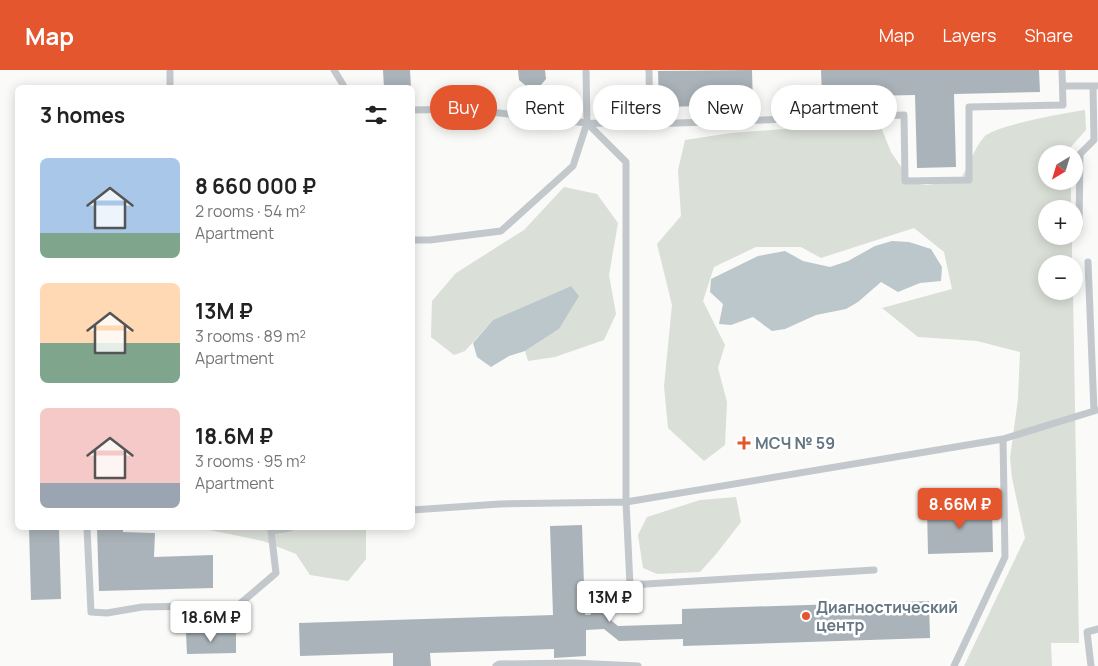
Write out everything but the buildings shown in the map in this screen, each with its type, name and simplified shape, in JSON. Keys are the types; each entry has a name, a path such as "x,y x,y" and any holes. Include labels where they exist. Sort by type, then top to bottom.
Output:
{"lane":[{"path":"170,70 170,85"},
{"path":"334,70 343,85"},
{"path":"415,240 430,240 501,231 573,166 588,123 586,70"},
{"path":"649,70 649,85"},
{"path":"679,123 904,115 905,181 968,180 969,107 1064,105 1062,70"},
{"path":"1063,86 1095,86 1094,140 1080,154 1079,200"},
{"path":"415,110 465,109 593,123"},
{"path":"588,123 626,162 626,502 630,585 874,570"},
{"path":"415,510 500,504 626,502 1003,440 1096,411 1088,262"},
{"path":"954,666 1005,557 1003,440"},
{"path":"87,530 91,612 107,613 142,607 197,606 205,622 229,618 235,608 276,573 271,532 280,530"},
{"path":"1091,666 1086,632 1098,629"},
{"path":"496,666 499,664 573,663 638,666"}],"shaded area":[{"path":"1085,110 1086,130 1073,145 1038,145 1038,190 1071,190 1071,200 1038,200 1038,245 1072,245 1072,255 1038,255 1038,300 1073,300 1079,643 1051,643 1052,666 964,666 1025,538 1012,478 1010,458 1018,399 1020,352 977,341 918,337 882,308 952,289 944,252 914,228 821,258 801,247 756,247 714,267 703,301 725,345 718,368 727,402 725,445 704,461 668,428 664,386 672,305 657,244 681,216 678,170 685,140 731,133 771,130 882,130 891,152 912,183 927,185 960,180 980,142 990,133 1001,128 1032,120"},
{"path":"564,187 597,194 618,223 609,275 616,314 604,340 555,357 528,361 525,351 559,329 571,286 493,320 465,351 454,355 431,337 432,301 456,273 524,230"},
{"path":"892,241 909,242 931,249 942,267 941,281 920,283 898,292 881,282 858,302 846,309 816,315 785,329 772,331 753,317 731,325 719,324 723,304 710,292 711,279 758,256 785,251 803,261 830,267 848,261 875,246"},
{"path":"571,286 579,296 559,329 525,351 509,356 491,367 477,357 473,343 493,320"},
{"path":"736,497 741,522 700,572 657,574 643,568 638,535 647,517 700,500"},
{"path":"209,530 366,530 366,559 348,581 310,575 296,554 263,541"}],"place":[{"name":"МСЧ № 59","path":"744,443"},
{"name":"Диагностический центр","path":"806,616"}]}
